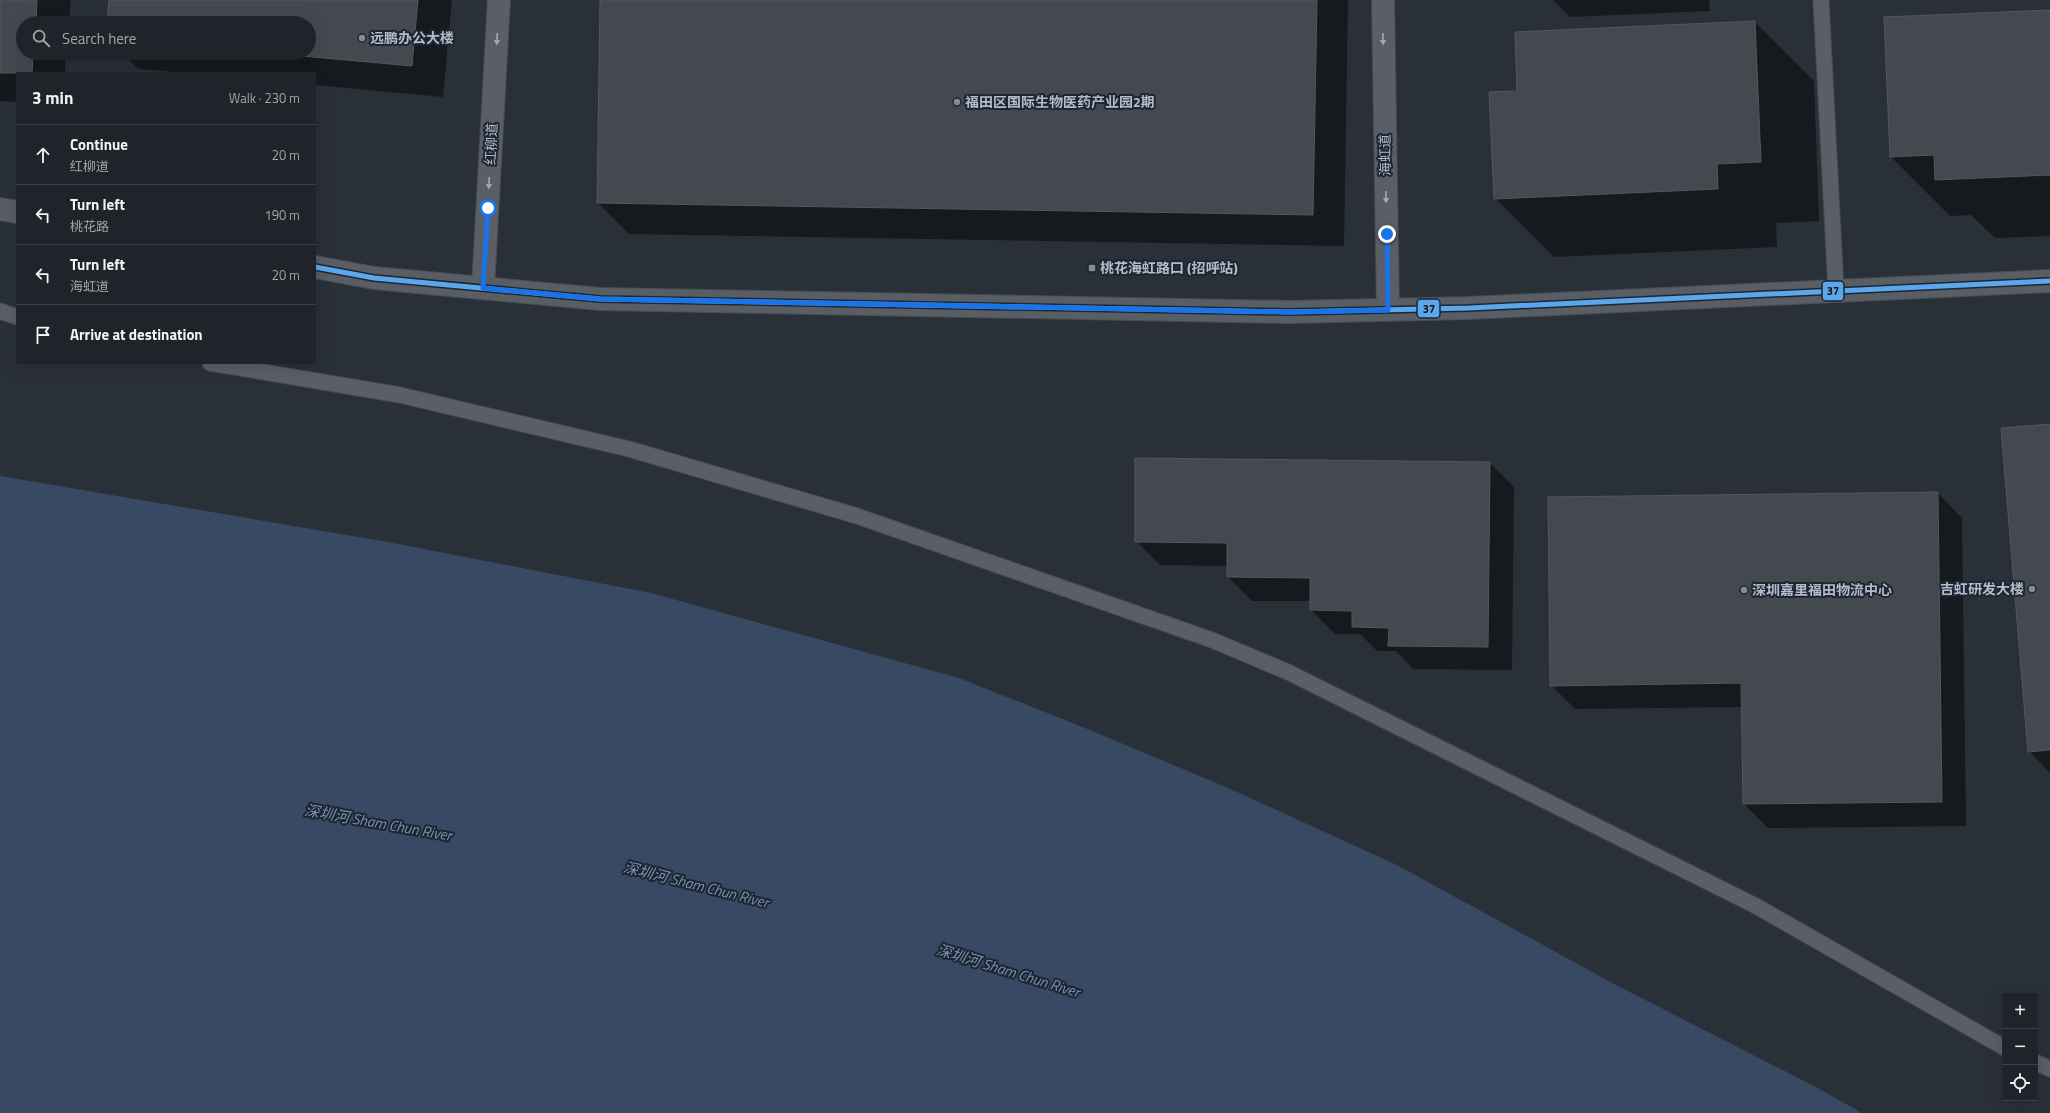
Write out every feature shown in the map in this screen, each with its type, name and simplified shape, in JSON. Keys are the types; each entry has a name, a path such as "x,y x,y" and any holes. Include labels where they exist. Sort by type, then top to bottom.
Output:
{"main road":[{"path":"0,209 16,212"},
{"path":"316,267 374,278 600,299 1282,312 1469,308 2050,281"}],"street":[{"name":"红柳道","path":"483,288 499,0"},
{"name":"海虹道","path":"1383,0 1388,310"}],"lane":[{"path":"1821,0 1836,291"},
{"path":"0,311 16,316"},
{"path":"216,364 400,395 629,449 858,516 1212,640 1288,672 1756,906 2002,1046"},
{"path":"2038,1063 2050,1069"}],"water":[{"name":"深圳河 Sham Chun River","path":"0,476 388,542 651,593 959,678 1085,728 1226,787 1397,865 1616,985 1816,1087 1862,1113 0,1113"}],"building":[{"path":"0,0 37,0 36,16 16,16 16,60 33,60 32,72 0,73"},
{"name":"远鹏办公大楼","path":"109,0 418,0 412,66 316,57 316,16 108,16"},
{"name":"福田区国际生物医药产业园2期","path":"600,0 1317,0 1313,215 597,203"},
{"path":"2050,10 2050,175 1935,180 1934,155 1890,157 1884,17"},
{"path":"1755,21 1761,162 1717,164 1718,189 1494,199 1489,92 1517,91 1515,32"},
{"name":"吉虹研发大楼","path":"2050,424 2050,750 2028,752 2001,428"},
{"path":"1135,458 1490,462 1488,647 1388,646 1389,628 1352,627 1352,611 1310,610 1310,578 1227,577 1227,543 1135,542"},
{"name":"深圳嘉里福田物流中心","path":"1938,492 1942,802 1743,804 1741,683 1550,686 1548,497"}],"transit line":[{"name":"37","path":"316,267 374,278 600,299 1290,312 1469,308 2050,281"}],"place":[{"name":"远鹏办公大楼","path":"362,38"},
{"name":"福田区国际生物医药产业园2期","path":"957,102"},
{"name":"桃花海虹路口 (招呼站)","path":"1092,268"},
{"name":"吉虹研发大楼","path":"2032,589"},
{"name":"深圳嘉里福田物流中心","path":"1744,590"}],"route":[{"path":"488,208 483,288 600,299 1290,312 1388,310 1387,234"}]}
